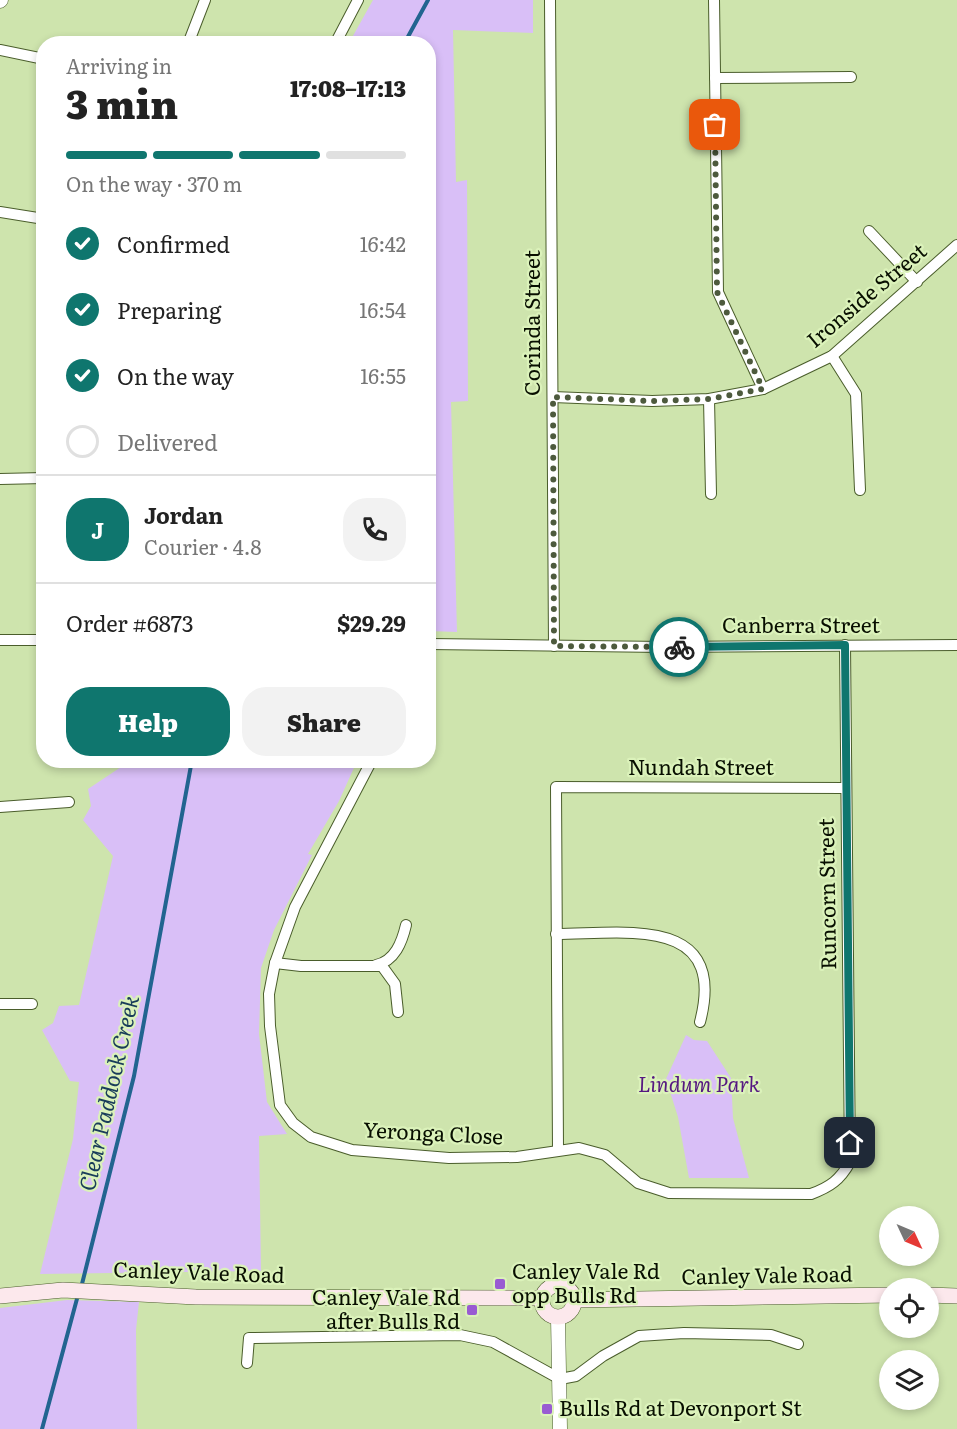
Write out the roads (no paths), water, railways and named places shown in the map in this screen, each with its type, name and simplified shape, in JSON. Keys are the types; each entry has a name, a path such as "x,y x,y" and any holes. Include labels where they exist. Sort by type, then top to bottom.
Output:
{"main road":[{"path":"559,1284 570,1289 574,1300 569,1312 558,1317 546,1311 542,1298 548,1288 559,1284"},
{"name":"Canley Vale Road","path":"0,1296 63,1290 96,1290 196,1298 542,1298"},
{"name":"Canley Vale Road","path":"574,1300 879,1295"},
{"path":"939,1295 957,1296"}],"street":[{"path":"191,36 205,0"},
{"path":"339,36 358,0"},
{"name":"Corinda Street","path":"550,0 554,646"},
{"path":"714,0 717,292 763,389"},
{"path":"0,50 36,58"},
{"path":"715,78 851,77"},
{"path":"0,212 36,218"},
{"path":"869,231 917,282"},
{"name":"Ironside Street","path":"553,397 652,401 709,399 763,389 832,356 957,246"},
{"path":"832,356 856,394 860,490"},
{"path":"709,399 711,494"},
{"path":"0,479 36,478"},
{"path":"0,640 36,640"},
{"name":"Canberra Street","path":"436,644 957,645"},
{"name":"Runcorn Street","path":"845,645 850,1143"},
{"name":"Yeronga Close","path":"368,768 295,907 274,963 269,994 269,1015 280,1105 293,1123 311,1137 352,1150 449,1158 517,1156 579,1148 605,1155 638,1183 669,1193 811,1194 827,1188 841,1178 850,1162 850,1143"},
{"name":"Nundah Street","path":"556,934 556,788 846,788"},
{"path":"0,807 69,802"},
{"path":"274,963 301,966 375,965 390,958 402,943 406,925"},
{"path":"558,1150 556,934 654,933 679,942 688,948 701,968 706,1000 700,1022"},
{"path":"375,965 388,971 395,984 398,1012"},
{"path":"0,1004 33,1004"},
{"path":"558,1317 560,1429"},
{"path":"247,1363 249,1338 460,1335 493,1342 560,1379 576,1376 603,1356 639,1336 771,1335 798,1344"}],"waterway":[{"name":"Clear Paddock Creek","path":"408,36 428,0"},
{"name":"Clear Paddock Creek","path":"81,1288 134,1076 191,768"},
{"name":"Clear Paddock Creek","path":"42,1429 78,1295"}],"place":[{"name":"Canley Vale Rd opp Bulls Rd","path":"500,1284"},
{"name":"Canley Vale Rd after Bulls Rd","path":"472,1310"},
{"name":"Bulls Rd at Devonport St","path":"547,1409"}],"park label":[{"name":"Lindum Park","path":"699,1085"}]}
